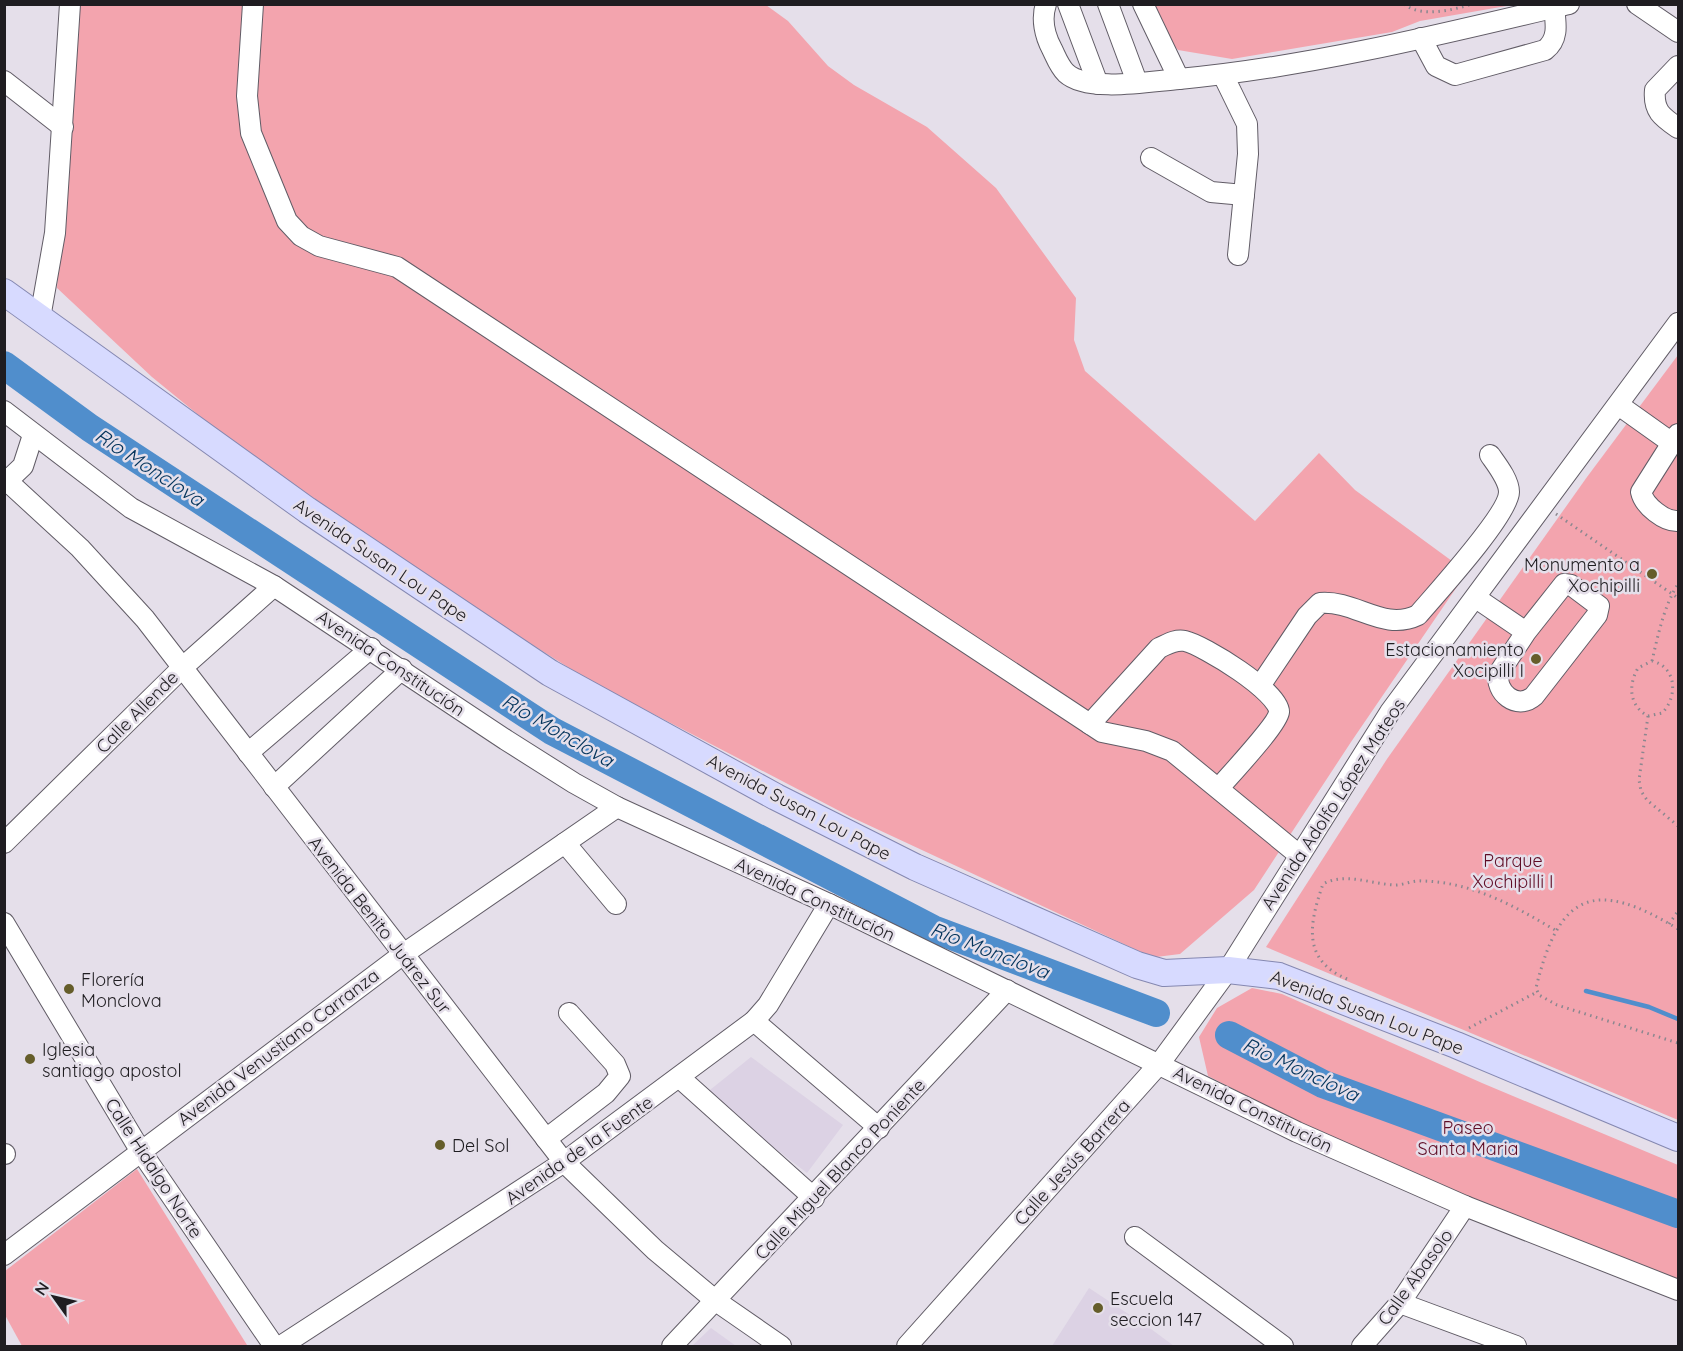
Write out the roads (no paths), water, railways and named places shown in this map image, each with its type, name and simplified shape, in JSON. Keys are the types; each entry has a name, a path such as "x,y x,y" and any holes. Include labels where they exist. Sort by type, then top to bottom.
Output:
{"main road":[{"name":"Avenida Susan Lou Pape","path":"4,292 325,523 458,613 609,708 776,797 915,867 1137,965 1164,973 1258,971 1300,983 1678,1138"}],"street":[{"path":"40,318 55,233 70,4"},
{"path":"253,4 247,96 251,133 287,221 301,236 319,246 397,267 1090,724 1115,736 1159,745 1219,788 1299,855"},
{"path":"1046,4 1043,21 1049,44 1060,66 1074,79 1098,84 1223,75 1421,38 1562,6 1551,45 1545,50 1455,75 1436,66 1421,38"},
{"path":"1068,4 1098,84"},
{"path":"1108,4 1137,82"},
{"path":"1143,4 1179,79"},
{"path":"1637,4 1678,32"},
{"path":"1678,66 1655,90 1654,103 1658,113 1678,129"},
{"path":"1223,75 1247,124 1248,154 1238,255"},
{"path":"4,81 63,127"},
{"path":"1151,158 1211,192 1244,195"},
{"name":"Avenida Adolfo López Mateos","path":"1228,970 1390,712 1620,406 1678,323"},
{"path":"1620,406 1675,439 1641,492 1644,501 1660,514 1669,520 1678,521"},
{"name":"Avenida Constitución","path":"4,411 96,484 157,524 274,586 555,771 617,807 829,904 1297,1132 1466,1206 1678,1290"},
{"path":"6,481 23,466 33,435"},
{"path":"1260,686 1307,616 1320,603 1348,607 1395,622 1405,621 1418,615 1490,529 1506,504 1509,494 1508,484 1490,455"},
{"name":"Avenida Benito Juárez Sur","path":"6,481 80,548 145,620 564,1162 655,1250 716,1301 781,1347"},
{"path":"1564,584 1571,585 1599,606 1597,615 1534,696 1522,702 1515,701 1499,689 1497,680 1498,673 1526,632 1564,584"},
{"name":"Calle Allende","path":"4,843 183,667 274,586"},
{"path":"1476,598 1526,632"},
{"path":"1090,724 1159,648 1173,642 1183,641 1194,645 1241,670 1278,706 1276,718 1219,788"},
{"path":"248,753 370,648"},
{"path":"274,788 402,669"},
{"name":"Avenida Venustiano Carranza","path":"4,1255 402,954 617,807"},
{"path":"565,843 616,904"},
{"name":"Avenida de la Fuente","path":"282,1347 564,1162 754,1021 768,1005 829,904"},
{"name":"Calle Hidalgo Norte","path":"4,923 140,1150 274,1347"},
{"name":"Calle Jesús Barrera","path":"907,1347 1160,1064 1228,970"},
{"name":"Calle Miguel Blanco Poniente","path":"672,1347 1007,990"},
{"path":"546,1139 606,1093 620,1076 615,1064 569,1013"},
{"path":"754,1021 879,1128"},
{"path":"1127,1048 1163,1043 1182,1034"},
{"path":"1182,1034 1180,1050 1193,1080"},
{"path":"680,1078 814,1198"},
{"name":"Calle Abasolo","path":"1362,1347 1400,1303 1466,1206"},
{"path":"1135,1237 1283,1347"},
{"path":"1400,1303 1516,1347"}],"waterway":[{"name":"Río Monclova","path":"4,365 90,428 552,731 933,929 1156,1013"},
{"path":"1586,991 1649,1007 1678,1019"},
{"name":"Rio Monclova","path":"1229,1035 1323,1084 1678,1214"}],"place":[{"name":"Monumento a Xochipilli","path":"1652,574"},
{"name":"Estacionamiento Xocipilli I","path":"1536,659"},
{"name":"Florería Monclova","path":"69,989"},
{"name":"Iglesia santiago apostol","path":"30,1059"},
{"name":"Del Sol","path":"440,1145"},
{"name":"Escuela seccion 147","path":"1098,1308"}],"park label":[{"name":"Parque Xochipilli I","path":"1513,870"},
{"name":"Paseo Santa Maria","path":"1468,1137"}]}
